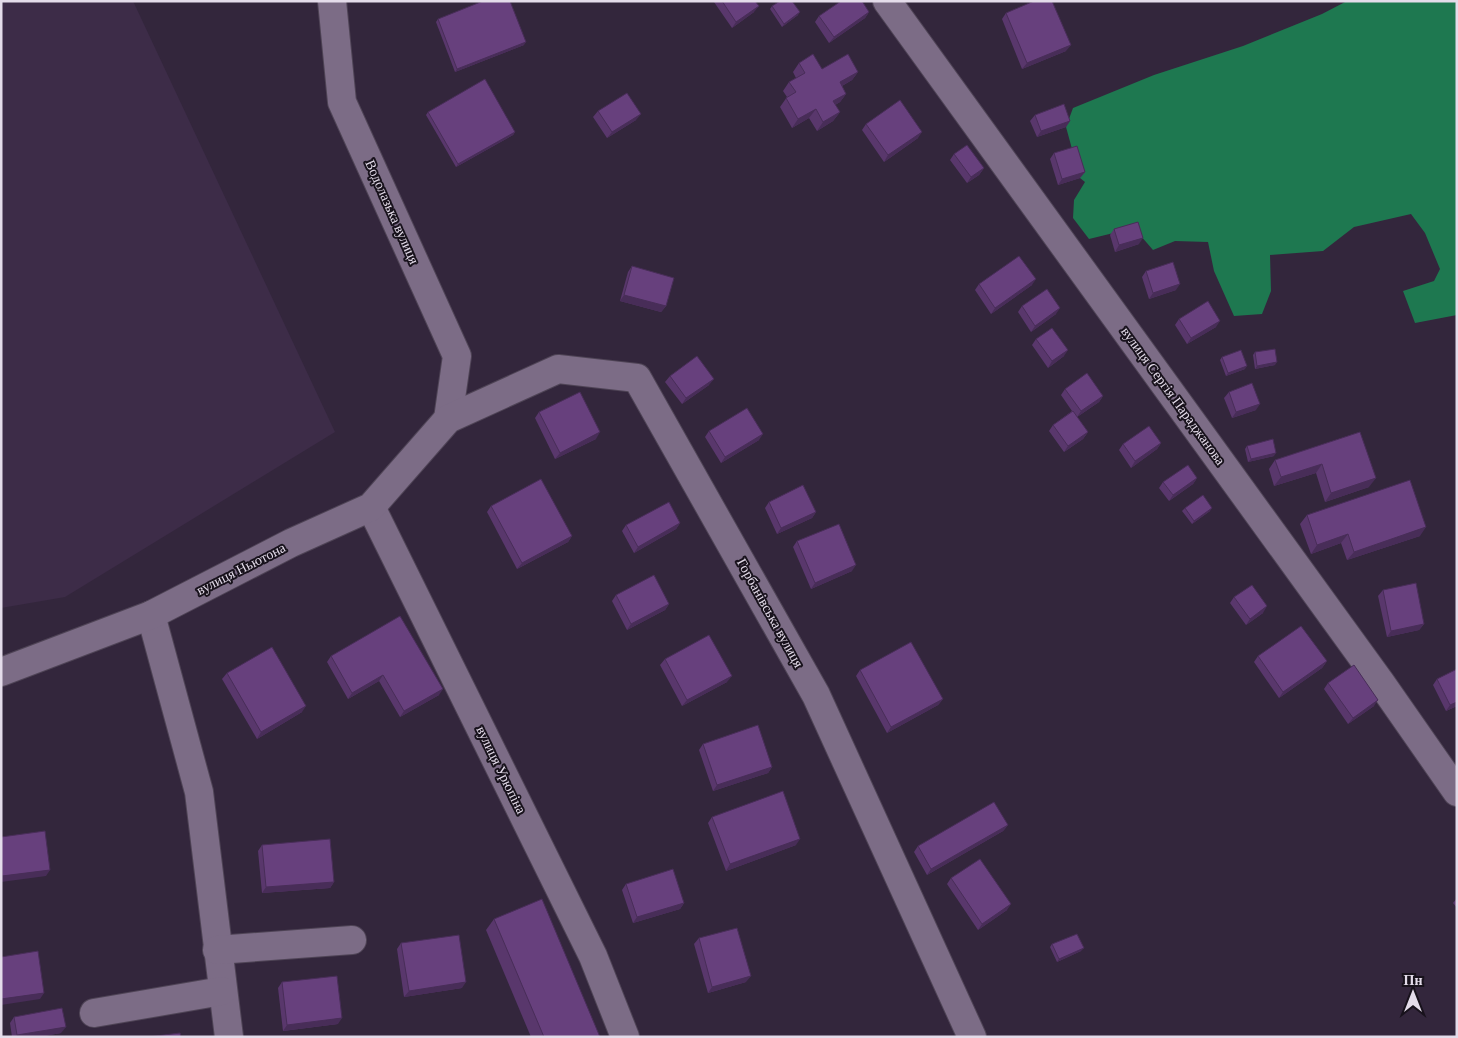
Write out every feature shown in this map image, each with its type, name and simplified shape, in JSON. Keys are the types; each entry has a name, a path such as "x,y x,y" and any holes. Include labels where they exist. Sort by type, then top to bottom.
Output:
{"street":[{"name":"Водолазька вулиця","path":"332,1 342,102 457,356 448,419"},
{"name":"вулиця Сергія Параджанова","path":"887,1 1381,683 1457,792"},
{"name":"Горбанівська вулиця","path":"448,419 558,369 637,378 816,695 972,1037"},
{"name":"вулиця Ньютона","path":"1,672 151,615 291,543 371,506 448,419"},
{"name":"вулиця Урюпіна","path":"371,506 593,956 625,1037"},
{"path":"151,615 199,792 229,1037"},
{"path":"217,950 352,940"},
{"path":"94,1013 222,991"}],"shaded area":[{"path":"1,1 133,1 335,432 65,597 1,608"}],"green space":[{"path":"1347,1 1457,1 1457,315 1415,323 1403,291 1434,281 1440,269 1425,233 1411,214 1354,227 1323,251 1270,255 1271,291 1262,314 1234,316 1214,271 1208,242 1175,241 1153,250 1134,228 1089,239 1073,218 1074,200 1085,182 1080,178 1066,127 1073,108 1154,75 1243,46 1322,14"}],"building":[{"path":"483,1 510,1 526,42 457,69 438,19"},
{"path":"722,1 755,1 759,6 736,22"},
{"path":"780,1 792,1 800,12 784,24 772,6"},
{"path":"841,1 862,1 869,12 834,37 819,16"},
{"path":"1034,1 1052,1 1071,45 1027,63 1006,13"},
{"path":"813,54 822,69 848,54 858,72 840,82 846,94 833,101 840,112 823,122 816,109 798,119 786,98 796,92 789,82 805,73 799,63"},
{"path":"485,79 515,132 458,164 428,112"},
{"path":"627,93 641,114 612,132 598,111"},
{"path":"900,100 922,132 888,155 866,124"},
{"path":"1064,104 1070,121 1041,131 1035,115"},
{"path":"967,145 984,168 971,177 954,154"},
{"path":"1077,146 1085,172 1062,179 1054,153"},
{"path":"1138,222 1143,238 1119,245 1114,229"},
{"path":"1019,256 1036,279 995,308 979,284"},
{"path":"1173,262 1180,284 1153,293 1146,271"},
{"path":"632,266 674,278 666,306 624,295"},
{"path":"1047,289 1060,308 1035,326 1022,306"},
{"path":"1208,301 1220,321 1191,338 1179,319"},
{"path":"1052,328 1068,350 1052,361 1036,339"},
{"path":"1275,349 1277,362 1257,366 1255,352"},
{"path":"1241,350 1247,366 1228,373 1222,357"},
{"path":"697,356 714,379 686,398 670,376"},
{"path":"1087,373 1103,396 1081,411 1065,389"},
{"path":"1252,383 1260,404 1236,412 1229,392"},
{"path":"580,392 600,432 560,453 539,412"},
{"path":"747,408 763,434 725,457 709,431"},
{"path":"1073,411 1088,432 1068,446 1053,425"},
{"path":"1149,426 1161,443 1135,461 1123,444"},
{"path":"1360,432 1376,478 1331,493 1322,464 1281,477 1275,460"},
{"path":"1273,439 1276,453 1251,459 1247,446"},
{"path":"1188,465 1197,478 1173,495 1163,482"},
{"path":"541,479 572,536 522,563 491,506"},
{"path":"1410,480 1426,527 1354,552 1348,534 1317,545 1307,515"},
{"path":"803,485 816,512 781,528 769,502"},
{"path":"1203,495 1212,508 1194,521 1185,508"},
{"path":"669,502 680,523 638,547 626,525"},
{"path":"839,524 856,565 815,583 797,541"},
{"path":"654,575 669,604 631,624 616,595"},
{"path":"1416,583 1424,624 1391,631 1383,590"},
{"path":"1252,585 1267,606 1250,619 1234,597"},
{"path":"400,616 443,689 404,711 383,675 352,693 331,656"},
{"path":"1301,626 1327,661 1283,692 1258,656"},
{"path":"709,635 732,676 687,700 665,659"},
{"path":"911,642 943,699 891,727 860,670"},
{"path":"272,647 306,706 261,732 227,673"},
{"path":"1354,665 1378,700 1353,718 1328,683"},
{"path":"1457,669 1457,702 1450,705 1437,679"},
{"path":"758,725 772,767 717,785 703,744"},
{"path":"783,791 800,839 730,864 712,817"},
{"path":"994,802 1008,825 931,869 918,846"},
{"path":"45,831 50,870 2,876 1,837"},
{"path":"330,839 334,882 266,887 262,845"},
{"path":"980,859 1011,904 982,924 951,878"},
{"path":"673,869 684,903 637,917 626,884"},
{"path":"542,899 600,1037 544,1037 494,919"},
{"path":"737,928 751,976 712,987 699,938"},
{"path":"1077,934 1084,948 1059,959 1052,944"},
{"path":"459,935 466,982 409,991 401,943"},
{"path":"38,951 44,993 1,999 1,957"},
{"path":"337,976 342,1018 287,1025 282,982"},
{"path":"62,1008 66,1027 17,1035 14,1017"},
{"path":"180,1033 181,1037 148,1037"}]}
